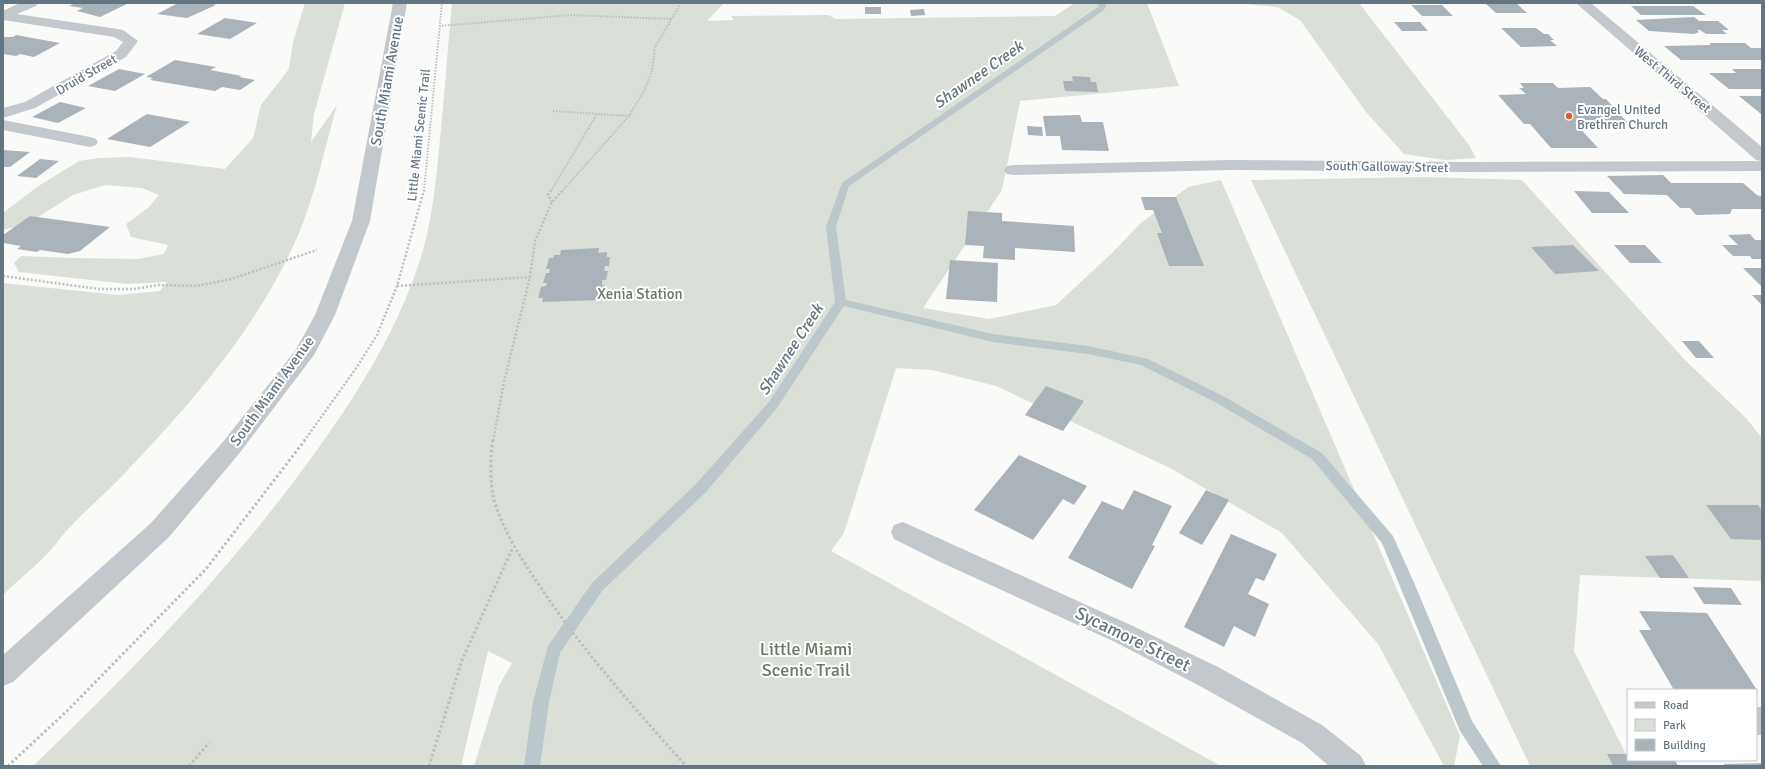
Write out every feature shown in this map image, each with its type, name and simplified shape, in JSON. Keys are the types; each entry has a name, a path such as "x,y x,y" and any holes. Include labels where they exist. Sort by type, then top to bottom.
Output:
{"street":[{"path":"3,16 31,3"},
{"name":"South Miami Avenue","path":"3,673 160,530 230,449 303,355 325,315 361,221 400,3"},
{"name":"West Third Street","path":"1583,3 1762,156"},
{"name":"South Galloway Street","path":"1013,170 1231,165 1458,167 1762,166"}],"lane":[{"name":"Druid Street","path":"3,16 118,33 131,41 121,54 36,102 3,113"},
{"path":"3,125 90,142"},
{"name":"Sycamore Street","path":"903,532 947,554 1124,634 1208,676 1312,734 1351,766"}],"path":[{"name":"Little Miami Scenic Trail","path":"8,766 67,711 206,569 297,452 357,367 377,335 397,286 424,194 442,3"},
{"path":"681,3 655,47 652,71 644,91 629,116 552,202 535,241 530,277 504,382 491,451 494,499 513,546 554,607 595,661 627,700 686,766"},
{"path":"439,26 571,15 671,19"},
{"path":"553,111 629,116"},
{"path":"552,202 548,195 597,114"},
{"path":"3,276 99,288 134,289 159,285 197,286 231,280 305,253 354,241"},
{"path":"397,286 530,277"},
{"path":"429,766 462,660 513,546"},
{"path":"189,766 209,743"}],"green space":[{"path":"305,3 345,3 314,114 311,142 337,105 320,169 305,217 283,267 265,300 244,331 199,391 149,448 65,532 50,551 3,595 3,283 118,295 160,291 167,282 127,284 19,272 14,263 21,256 138,259 164,254 168,245 131,237 126,224 148,208 159,195 142,188 105,185 73,195 27,224 3,230 3,213 37,187 79,161 99,158 130,157 225,169 253,138 261,105 289,69 293,42"},
{"name":"Xenia Station","path":"452,3 724,3 707,21 734,20 731,16 828,15 836,19 1055,16 1075,3 1147,3 1179,86 1020,101 1002,190 923,308 989,319 1056,305 1112,253 1141,223 1188,187 1221,180 1460,736 1454,766 1444,766 1378,644 1282,533 1170,468 996,386 932,370 896,368 844,533 831,551 1221,766 474,766 499,686 512,663 488,651 461,766 33,766 146,653 218,575 285,493 317,450 349,403 379,354 404,303 427,235 435,190"},
{"path":"1232,3 1359,3 1469,145 1476,158 1445,160 1404,154 1366,112 1300,20 1277,7"},
{"path":"1425,177 1522,180 1685,360 1746,418 1762,438 1762,581 1580,575 1574,651 1627,756 1627,761 1629,761 1632,766 1530,766 1251,180"}],"building":[{"path":"71,3 129,3 100,17 77,11 83,8 69,6 73,4"},
{"path":"178,3 215,3 213,4 216,5 187,18 157,14"},
{"path":"1485,3 1516,3 1527,13 1496,13"},
{"path":"1411,5 1442,5 1453,16 1422,16"},
{"path":"1631,6 1693,6 1706,15 1641,15"},
{"path":"865,7 881,7 881,14 865,14"},
{"path":"924,9 925,15 911,16 910,10"},
{"path":"1694,17 1699,21 1718,21 1729,30 1722,30 1727,34 1706,34 1700,30 1697,30 1699,32 1694,34 1649,31 1636,20"},
{"path":"225,18 257,23 230,39 197,34"},
{"path":"1394,22 1420,22 1428,31 1402,31"},
{"path":"1501,28 1536,28 1544,34 1548,34 1554,40 1550,40 1557,46 1521,47"},
{"path":"16,35 60,43 34,57 20,54 16,56 3,54 3,37 13,37"},
{"path":"1709,43 1745,43 1751,48 1762,48 1762,60 1681,60 1664,46 1711,45"},
{"path":"175,60 216,67 210,70 255,80 240,90 222,87 215,91 150,80 153,78 146,77"},
{"path":"119,69 145,74 115,91 88,86"},
{"path":"1732,69 1762,69 1762,89 1729,89 1709,73 1736,73"},
{"path":"1072,76 1090,77 1091,82 1096,82 1098,92 1065,91 1063,81 1073,81"},
{"name":"Evangel United Brethren Church","path":"1520,83 1553,83 1558,88 1590,87 1603,99 1606,99 1628,123 1575,123 1598,148 1551,148 1530,124 1524,124 1498,95 1526,94 1519,88 1524,88"},
{"path":"1739,96 1762,96 1762,114 1761,114"},
{"path":"60,102 86,108 58,123 32,117"},
{"path":"147,114 190,122 150,147 107,139"},
{"path":"1080,115 1082,122 1103,122 1109,151 1062,150 1060,136 1046,136 1043,116"},
{"path":"1027,126 1042,127 1043,136 1028,135"},
{"path":"3,150 30,152 10,167 3,167"},
{"path":"40,159 59,161 36,178 17,176"},
{"path":"1663,175 1671,183 1743,183 1757,195 1762,197 1762,209 1732,209 1730,214 1696,215 1690,208 1680,208 1667,195 1624,194 1607,176"},
{"path":"1574,191 1609,192 1629,213 1592,213"},
{"path":"1141,197 1176,197 1204,266 1169,266 1157,233 1162,233 1153,210 1145,210"},
{"path":"968,211 1002,213 1002,221 1074,226 1075,252 1015,248 1015,260 983,258 984,246 965,245"},
{"path":"30,216 110,227 80,251 68,254 40,250 37,252 17,249 21,246 3,243 3,235"},
{"path":"1750,234 1755,240 1762,240 1762,259 1752,259 1750,256 1733,256 1722,245 1738,245 1728,235"},
{"path":"1573,245 1599,271 1555,274 1531,247"},
{"path":"1614,245 1645,245 1662,263 1630,263"},
{"name":"Xenia Station","path":"599,248 598,253 607,252 607,257 610,257 609,266 605,266 604,271 608,271 606,280 602,280 602,285 605,285 603,295 600,295 598,300 542,302 543,298 538,298 541,287 546,286 547,283 543,283 546,273 549,273 550,269 546,269 549,258 553,258 554,255 560,255 561,250"},
{"path":"950,260 998,263 997,302 946,299"},
{"path":"1743,268 1762,268 1762,286 1761,286"},
{"path":"1752,295 1762,295 1762,305"},
{"path":"1682,341 1699,341 1714,358 1696,358"},
{"path":"1046,386 1084,401 1063,431 1025,415"},
{"path":"1019,455 1087,486 1074,505 1063,499 1033,540 974,510"},
{"path":"1134,490 1172,506 1152,545 1155,546 1132,589 1068,558 1102,501 1123,510"},
{"path":"1206,490 1229,500 1202,545 1179,533"},
{"path":"1706,505 1758,505 1762,511 1762,540 1731,539"},
{"path":"1231,534 1277,554 1264,581 1256,578 1248,594 1269,604 1255,637 1234,626 1224,647 1184,627"},
{"path":"1673,555 1689,578 1660,578 1645,556"},
{"path":"1693,587 1731,588 1742,605 1704,604"},
{"path":"1639,611 1707,613 1756,689 1673,689 1639,630 1651,630"},
{"path":"1607,754 1627,754 1627,761 1676,761 1678,766 1613,766"},
{"path":"1762,763 1762,766 1725,766 1724,764"}],"waterway":[{"name":"Shawnee Creek","path":"841,302 831,227 845,185 1101,8 1103,3"},
{"name":"Shawnee Creek","path":"532,766 541,702 553,651 597,587 701,488 773,405 841,302"},
{"path":"841,302 993,338 1088,350 1144,362 1219,399 1317,456 1388,540 1466,726 1493,766"}],"place":[{"name":"Evangel United Brethren Church","path":"1569,116"}]}
